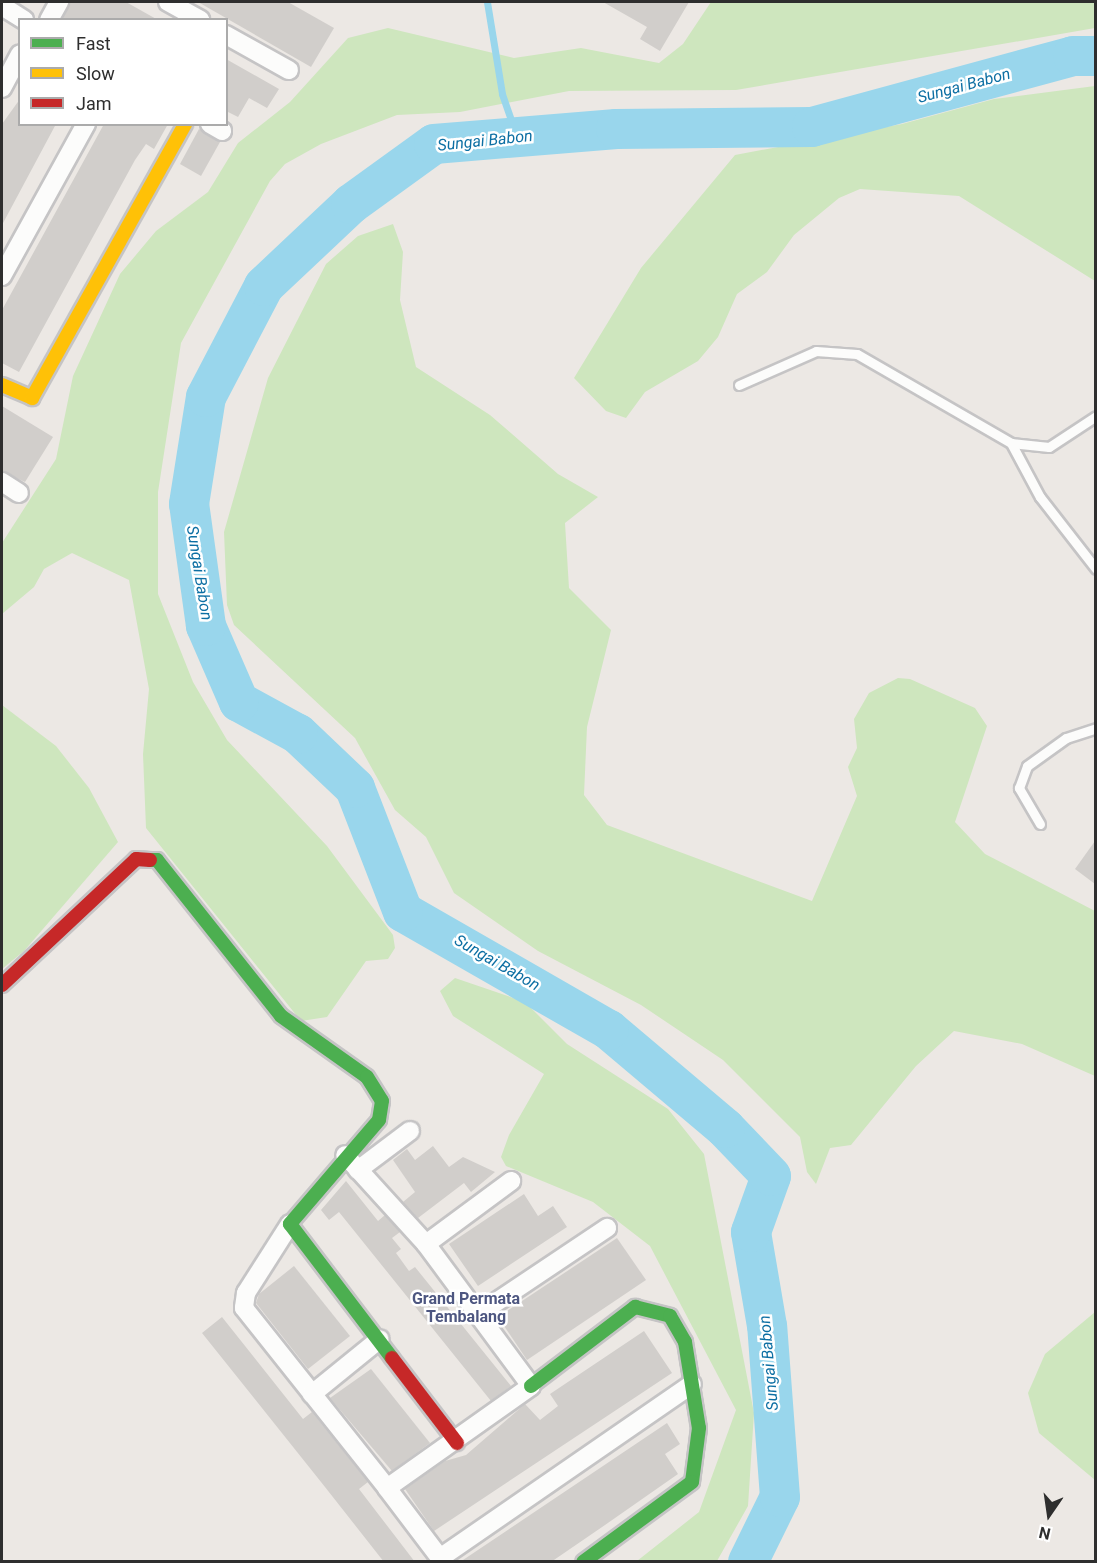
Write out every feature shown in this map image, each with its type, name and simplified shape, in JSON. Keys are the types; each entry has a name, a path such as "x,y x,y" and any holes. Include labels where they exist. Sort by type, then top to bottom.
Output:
{"street":[{"path":"50,18 59,2"},
{"path":"168,2 196,18"},
{"path":"2,6 21,18"},
{"path":"228,36 289,70"},
{"path":"2,88 18,58"},
{"path":"2,276 85,126"},
{"path":"2,385 32,398 184,126"},
{"path":"2,482 19,493"},
{"path":"2,985 136,859 156,860 281,1016 367,1077 382,1101 379,1120 345,1155 290,1224 246,1293 244,1308 387,1488 441,1560 692,1384"},
{"path":"358,1170 410,1131"},
{"path":"345,1155 426,1244 480,1313 531,1386"},
{"path":"426,1244 511,1181"},
{"path":"290,1224 380,1339 457,1443"},
{"path":"480,1313 607,1228"},
{"path":"387,1488 457,1443 634,1307 670,1316 685,1342 699,1428 692,1482 583,1562"},
{"path":"312,1394 380,1339"}],"lane":[{"path":"739,385 816,351 857,354 1011,443 1049,447 1095,416"},
{"path":"1011,443 1040,497 1095,569"},
{"path":"1040,824 1019,788 1027,766 1066,738 1095,728"}],"green space":[{"path":"711,2 1095,2 1095,28 736,90 569,91 460,112 397,115 321,144 285,164 270,181 181,343 158,492 158,594 193,682 227,740 327,846 393,935 395,948 388,959 366,961 327,1017 301,1021 146,828 143,754 149,689 129,580 72,553 44,569 34,587 2,614 2,543 56,459 73,376 120,274 156,231 208,192 238,143 290,102 348,38 388,28 514,58 581,48 659,63 683,44"},
{"path":"1095,86 1095,281 959,196 860,189 839,198 794,235 767,272 737,294 718,337 698,361 645,392 626,418 606,411 574,378 641,268 735,155 902,124 994,99"},
{"path":"393,224 403,252 400,300 416,367 490,415 558,474 598,497 565,523 569,588 611,630 587,727 584,795 607,825 812,901 857,796 848,767 857,748 854,719 869,693 898,678 910,679 975,708 987,726 955,822 985,854 1095,911 1095,1076 1022,1044 954,1031 916,1066 851,1145 830,1148 816,1184 807,1172 800,1137 723,1060 641,1005 538,951 454,893 426,837 395,810 355,738 234,625 227,605 224,532 268,378 326,264 358,236"},
{"path":"2,705 56,746 89,788 118,842 24,951 2,969"},
{"path":"455,978 525,1002 567,1044 668,1109 704,1154 754,1413 748,1506 717,1561 637,1561 699,1512 736,1410 650,1246 593,1202 506,1166 501,1157 509,1135 544,1074 453,1016 440,991"},
{"path":"1095,1312 1095,1480 1039,1433 1028,1393 1045,1354"}],"building":[{"path":"70,2 126,2 154,18 63,18"},
{"path":"198,2 288,2 334,28 311,67"},
{"path":"603,2 689,2 660,51 640,39 647,27"},
{"path":"228,60 279,89 267,108 249,98 238,117 228,112"},
{"path":"18,102 18,126 55,126 2,225 2,124"},
{"path":"103,126 167,126 154,149 146,144 135,160 19,372 2,363 2,310"},
{"path":"199,129 220,142 201,176 180,164"},
{"path":"2,406 53,437 25,482 2,471"},
{"path":"1095,841 1095,884 1075,869"},
{"path":"433,1146 449,1167 463,1157 495,1172 471,1192 464,1183 418,1218 403,1202 415,1192 393,1160 407,1149 415,1160"},
{"path":"346,1181 378,1221 385,1215 400,1232 392,1238 401,1249 396,1253 409,1271 415,1267 511,1386 491,1401 339,1212 329,1220 321,1210"},
{"path":"524,1194 538,1216 553,1206 567,1227 478,1286 449,1244"},
{"path":"617,1238 646,1280 527,1360 498,1317"},
{"path":"294,1266 350,1336 308,1369 256,1303 259,1294"},
{"path":"222,1317 303,1419 312,1412 368,1482 359,1489 415,1562 384,1562 202,1333"},
{"path":"644,1331 672,1373 434,1531 405,1489 445,1461 466,1455 525,1404 540,1420 558,1406 550,1394"},
{"path":"371,1369 430,1443 392,1471 330,1398"},
{"path":"667,1423 680,1444 665,1454 678,1474 551,1562 460,1562"}],"waterway":[{"path":"487,2 502,94 517,137"},
{"name":"Sungai Babon","path":"748,1562 780,1497 767,1326 751,1232 771,1176 725,1128 609,1030 403,912 355,788 298,734 239,702 206,626 189,504 206,397 264,286 351,204 434,144 616,129 812,127 1073,56 1096,56"}],"traffic: fast":[{"path":"150,860 157,860 281,1016 367,1077 382,1101 379,1120 290,1224 392,1358"},
{"path":"531,1386 635,1307 670,1316 685,1342 699,1428 692,1482 583,1562"}],"traffic: slow":[{"path":"2,385 32,398 184,126"}],"traffic: jam":[{"path":"2,985 136,859 150,860"},
{"path":"392,1358 457,1443"}],"district":[{"name":"Grand Permata Tembalang","path":"466,1308"}]}
